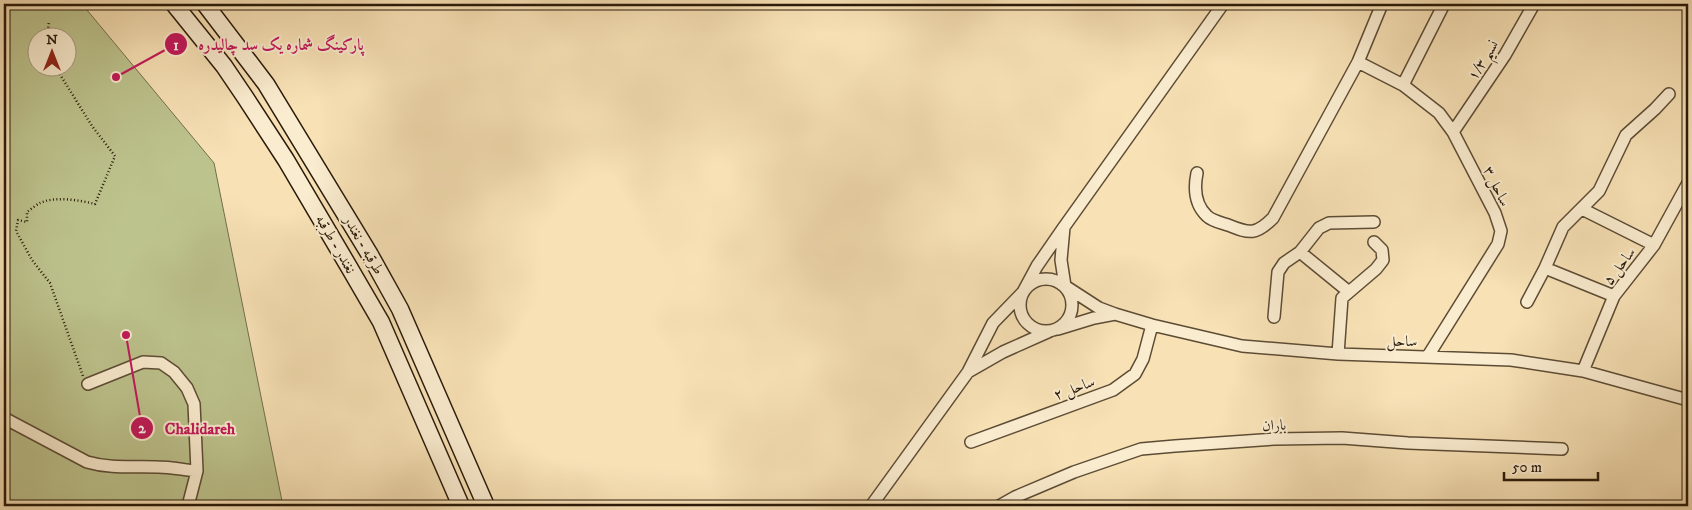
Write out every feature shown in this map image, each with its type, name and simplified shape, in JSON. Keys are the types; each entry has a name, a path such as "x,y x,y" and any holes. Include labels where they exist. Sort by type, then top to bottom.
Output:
{"street":[{"name":"نغندر - طرقبه","path":"174,4 224,66 245,96 286,160 381,322 461,506"},
{"name":"طرقبه - نغندر","path":"205,4 266,84 370,255 400,309 486,506"},
{"path":"872,506 968,372 993,324 1022,292 1028,286 1042,278 1059,281 1065,286 1070,293 1072,310 1065,324 1054,330 1042,331 1027,324 1020,308 1022,292 1064,227 1223,4"},
{"path":"1197,173 1194,189 1198,204 1207,217 1245,232 1262,229 1273,218 1358,62 1382,4"},
{"path":"1403,85 1444,4"},
{"name":"نسیم ۱/۳","path":"1453,132 1505,56 1534,4"},
{"name":"ساحل ۳","path":"1358,62 1403,85 1439,113 1453,132 1495,213 1501,231 1498,244 1428,356"},
{"path":"1527,302 1545,268 1563,227 1600,191 1626,135 1656,109 1669,94"},
{"name":"ساحل ۵","path":"1582,371 1614,296 1654,245 1688,183"},
{"path":"1582,209 1654,245"},
{"path":"1274,317 1278,272 1284,263 1300,252 1319,228 1329,223 1374,222"},
{"path":"1064,227 1061,260 1065,286"},
{"path":"1338,354 1342,298 1383,260 1382,250 1374,242"},
{"path":"1300,252 1349,292"},
{"path":"1545,268 1614,296"},
{"name":"ساحل","path":"1065,286 1099,308 1115,314 1152,325 1242,346 1338,354 1511,360 1582,371 1688,400"},
{"name":"ساحل","path":"968,372 1003,352 1054,330 1115,314"},
{"name":"ساحل ۲","path":"971,442 1113,390 1135,374 1143,359 1152,325"},
{"path":"88,384 143,362 162,364 174,372 187,388 194,404 197,471 188,506"},
{"path":"4,418 87,462 99,466 116,468 159,467 197,471"},
{"name":"باران","path":"999,506 1015,497 1074,472 1141,449 1275,439 1342,438 1408,443 1562,449"}],"path":[{"path":"48,28 49,21"},
{"path":"62,78 92,126 115,156 95,204 79,200 61,199 41,202 27,212 27,222 18,220 16,231 32,260 50,283 80,369 88,384"}],"green space":[{"path":"4,4 82,4 214,163 283,506 4,506"}],"place":[{"name":"پارکینگ شماره یک سد چالیدره","path":"116,77"},
{"name":"Chalidareh","path":"126,335"}]}
